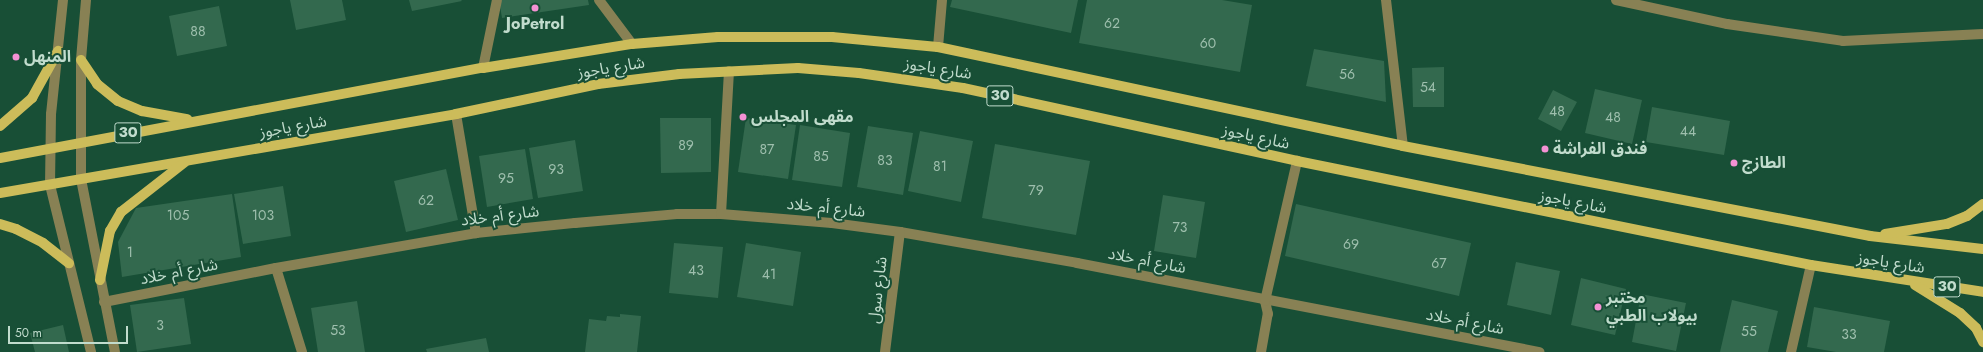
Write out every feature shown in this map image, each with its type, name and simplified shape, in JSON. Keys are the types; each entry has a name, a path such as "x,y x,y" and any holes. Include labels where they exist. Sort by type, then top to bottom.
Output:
{"main road":[{"name":"شارع ياجوز","path":"0,158 483,68 632,44 718,37 832,37 938,47 1403,146 1870,236 1983,249"},
{"path":"0,126 32,98 58,51"},
{"path":"81,60 97,84 126,105 156,115 207,119"},
{"name":"شارع ياجوز","path":"0,193 456,114 606,82 644,77 729,71 806,69 859,73 956,87 1297,161 1811,265 1983,292"},
{"path":"100,280 110,231 121,212 187,160"},
{"path":"1870,236 1947,224 1967,216 1983,204"},
{"path":"0,224 16,229 43,244 69,263"},
{"path":"1912,282 1960,312 1976,328 1983,342"}],"street":[{"path":"64,0 50,148 50,185 91,352"},
{"path":"86,0 81,60 81,180 115,352"},
{"path":"483,68 496,0"},
{"path":"599,0 632,44"},
{"path":"938,47 942,0"},
{"path":"1386,0 1403,146"},
{"path":"1616,0 1728,24 1843,41 1983,34"},
{"path":"721,214 729,71"},
{"path":"456,114 476,233"},
{"path":"1261,352 1268,314 1265,301 1297,161"},
{"name":"شارع أم خلاد","path":"104,302 276,268 476,233 582,222 721,214 832,223 900,232 1077,263 1265,301 1540,352"},
{"name":"شارع سول","path":"885,352 900,232"},
{"path":"1791,352 1811,265"},
{"path":"276,268 302,352"}],"building":[{"path":"290,0 342,0 346,20 296,30"},
{"path":"409,0 461,0 462,1 412,11"},
{"name":"JoPetrol","path":"499,0 588,0 589,5 502,18"},
{"path":"952,0 1078,0 1071,33 950,7"},
{"path":"1087,0 1222,0 1252,5 1240,72 1079,43"},
{"path":"219,6 227,46 177,56 169,16"},
{"path":"1314,49 1384,61 1386,102 1306,86"},
{"path":"1444,67 1444,107 1413,107 1412,68"},
{"path":"1595,89 1642,100 1632,144 1585,133"},
{"path":"1553,90 1577,102 1561,131 1538,119"},
{"path":"1652,107 1730,121 1724,155 1646,142"},
{"path":"660,118 711,118 711,172 661,173"},
{"path":"746,118 796,125 788,179 738,172"},
{"path":"800,125 850,133 842,187 792,180"},
{"path":"868,126 913,133 903,195 857,187"},
{"path":"920,131 973,141 961,202 908,191"},
{"path":"575,140 583,191 538,198 529,148"},
{"path":"995,144 1090,161 1076,235 982,218"},
{"path":"525,149 533,199 487,207 479,156"},
{"path":"446,169 458,220 406,232 394,181"},
{"path":"283,186 291,236 243,244 234,194"},
{"path":"232,194 241,257 122,277 118,242 136,208"},
{"path":"1163,195 1205,202 1196,258 1154,251"},
{"path":"1296,204 1471,243 1459,296 1285,256"},
{"path":"674,243 723,247 718,298 669,293"},
{"path":"746,243 801,252 793,306 737,297"},
{"path":"1516,262 1560,271 1551,315 1507,305"},
{"name":"مختبر بيولاب الطبي","path":"1581,278 1626,289 1615,335 1571,325"},
{"path":"1641,294 1686,303 1676,351 1632,342"},
{"path":"184,298 191,344 137,352 130,305"},
{"path":"1732,300 1778,311 1768,352 1720,352"},
{"path":"357,301 365,352 318,352 311,308"},
{"path":"1814,307 1890,321 1884,352 1836,352 1807,347"},
{"path":"620,314 641,316 637,352 585,352 589,319 606,321 607,316 620,317"},
{"path":"63,325 69,352 35,352 30,333"},
{"path":"486,338 489,352 427,352 426,349"}],"place":[{"name":"JoPetrol","path":"535,8"},
{"name":"المنهل","path":"16,57"},
{"name":"مقهى المجلس","path":"743,117"},
{"name":"فندق الفراشة","path":"1545,149"},
{"name":"الطازج","path":"1734,163"},
{"name":"مختبر بيولاب الطبي","path":"1598,307"}]}
